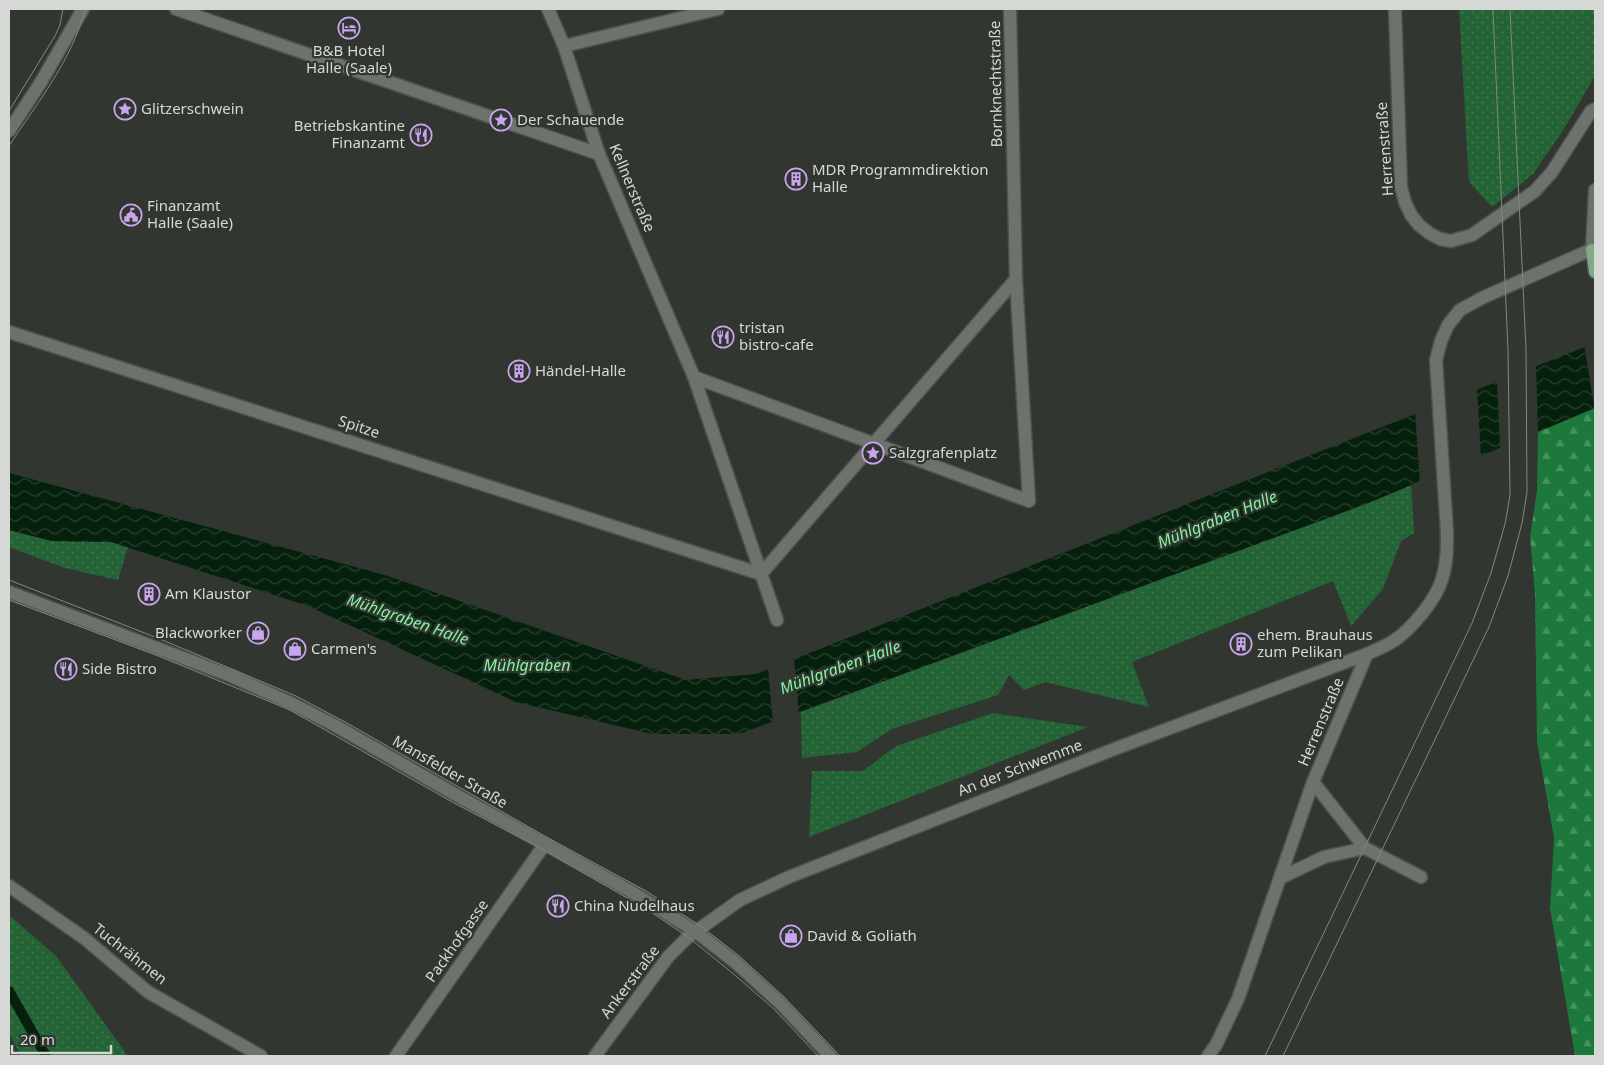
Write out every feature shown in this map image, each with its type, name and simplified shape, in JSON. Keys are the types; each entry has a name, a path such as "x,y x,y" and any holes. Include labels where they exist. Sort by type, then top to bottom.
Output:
{"main road":[{"path":"1593,249 1595,272"}],"street":[{"path":"9,131 42,82 83,9"},
{"path":"176,9 599,154"},
{"name":"Kellnerstraße","path":"548,9 564,46 599,154 694,377"},
{"path":"564,46 718,9"},
{"name":"Bornknechtstraße","path":"1010,9 1016,279"},
{"name":"Herrenstraße","path":"1395,9 1401,187 1405,202 1419,226 1440,239 1451,241 1472,235 1535,191 1552,172 1591,111 1595,109"},
{"path":"1367,654 1393,641 1408,630 1431,600 1442,581 1447,557 1447,533 1436,360 1448,325 1460,310 1484,297 1593,249 1595,190"},
{"path":"761,574 1016,279"},
{"path":"694,377 1029,501 1016,279"},
{"name":"Spitze","path":"9,332 761,574"},
{"path":"694,377 777,620"},
{"name":"Mansfelder Straße","path":"9,592 231,676 293,704 632,892 695,931 735,962 780,1002 830,1056"},
{"name":"Herrenstraße","path":"1208,1056 1216,1045 1238,999 1314,782 1367,654"},
{"name":"An der Schwemme","path":"695,931 740,900 789,877 1117,748 1367,654"},
{"path":"1314,782 1364,848 1421,877"},
{"name":"Packhofgasse","path":"396,1056 545,844"},
{"path":"1280,878 1324,857 1364,848"},
{"name":"Tuchrähmen","path":"9,886 84,938 148,992 260,1056"},
{"name":"Ankerstraße","path":"595,1056 668,957 695,931"}],"green space":[{"path":"1459,9 1595,9 1595,75 1593,79 1564,129 1533,174 1492,207 1469,182"},
{"path":"1594,408 1595,1056 1575,1056 1550,908 1554,838 1537,742 1535,594 1530,537 1537,491 1538,432"},
{"path":"1411,485 1414,533 1401,541 1383,589 1351,626 1333,581 1132,662 1149,707 1045,682 1024,690 1009,675 998,695 892,729 857,752 802,758 801,712 1366,504"},
{"path":"9,530 52,541 111,542 128,547 118,580 65,568 9,547"},
{"path":"993,713 1088,727 809,837 812,771 863,771 896,746"},
{"path":"9,915 56,956 128,1056 21,1056 9,1033"}],"water":[{"name":"Mühlgraben","path":"1595,343 1595,408 1366,504 739,734 652,734 516,702 308,606 111,542 52,541 9,530 9,473 385,575 686,680 756,674"}],"pier":[{"path":"1595,341 1595,411 1584,345"},
{"path":"1536,364 1538,434 1500,450 1497,379"},
{"path":"1477,387 1481,458 1420,484 1415,411"},
{"path":"794,656 799,715 773,725 768,667"}],"waterway":[{"path":"9,991 46,1056"}],"tram line":[{"path":"9,111 55,36 60,25 63,9"},
{"path":"9,146 63,63 72,45 85,9"},
{"path":"1265,1056 1472,623 1491,573 1505,524 1510,495 1508,350 1493,9"},
{"path":"1283,1056 1489,627 1508,576 1522,523 1527,492 1526,349 1510,9"},
{"path":"9,580 160,639 296,696 646,891 702,927 738,955 783,996 840,1056"},
{"path":"9,600 156,655 290,710 454,803 542,849 648,910 688,937 774,1009 818,1056"}],"place":[{"name":"B&B Hotel Halle (Saale)","path":"349,28"},
{"name":"Glitzerschwein","path":"125,109"},
{"name":"Der Schauende","path":"501,120"},
{"name":"Betriebskantine Finanzamt","path":"421,135"},
{"name":"MDR Programmdirektion Halle","path":"796,179"},
{"name":"Finanzamt Halle (Saale)","path":"131,215"},
{"name":"tristan bistro-cafe","path":"723,337"},
{"name":"Händel-Halle","path":"519,371"},
{"name":"Salzgrafenplatz","path":"873,453"},
{"name":"Am Klaustor","path":"149,594"},
{"name":"Blackworker","path":"258,633"},
{"name":"ehem. Brauhaus zum Pelikan","path":"1241,644"},
{"name":"Carmen's","path":"295,649"},
{"name":"Side Bistro","path":"66,669"},
{"name":"China Nudelhaus","path":"558,906"},
{"name":"David & Goliath","path":"791,936"}],"water label":[{"name":"Mühlgraben Halle","path":"1217,519"},
{"name":"Mühlgraben Halle","path":"408,619"},
{"name":"Mühlgraben Halle","path":"840,667"}]}
